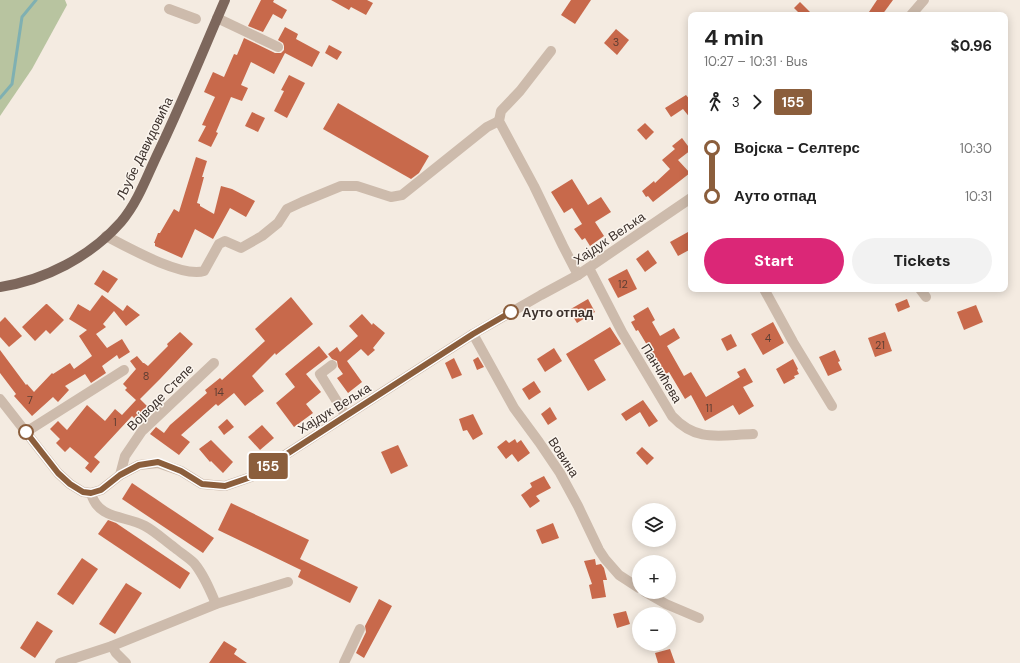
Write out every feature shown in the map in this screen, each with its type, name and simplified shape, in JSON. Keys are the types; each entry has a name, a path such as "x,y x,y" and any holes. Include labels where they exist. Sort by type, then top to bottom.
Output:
{"main road":[{"name":"Љубе Давидовића","path":"0,287 30,280 56,270 78,258 121,222 140,191 225,0"}],"street":[{"path":"914,12 924,0"},
{"path":"169,9 196,19"},
{"path":"217,18 278,47"},
{"path":"551,51 520,91 501,111 499,121 534,186 578,274"},
{"path":"106,236 158,262 197,274 204,271 219,244 225,241 241,248 262,236 278,223 287,209 341,186 357,186 391,197 402,195 487,127 499,121"},
{"name":"Хајдук Вељка","path":"91,493 101,490 120,475 139,465 158,462 181,471 202,484 225,486 251,477 473,334 589,268 688,200"},
{"name":"Панчићева","path":"589,268 622,332 672,416 691,431 704,435 753,434"},
{"path":"766,292 793,342 832,406"},
{"name":"Вовина","path":"473,334 514,408 563,478 599,550 619,575 632,583"},
{"name":"Војводе Степе","path":"120,475 125,456 142,431 214,363"},
{"path":"332,365 320,374 346,416"},
{"path":"26,432 124,370"},
{"path":"0,399 58,473 70,484 83,492 91,493 95,503 103,511 114,516 129,519 146,527 194,562 205,579 216,604"},
{"path":"60,663 112,646 216,604 288,582"},
{"path":"657,599 699,618"},
{"path":"344,663 360,629"},
{"path":"112,646 116,653 126,663"}],"green space":[{"path":"0,0 65,0 67,5 32,69 0,116"}],"building":[{"path":"261,0 274,0 273,2 287,10 282,19 273,14 263,32 248,26"},
{"path":"331,0 367,0 373,3 366,15 351,7 349,10"},
{"path":"571,0 591,0 575,24 561,15"},
{"path":"877,0 893,0 884,12 869,12"},
{"path":"800,2 810,12 798,12 794,8"},
{"path":"285,27 298,34 296,39 320,52 312,67 285,53 274,74 251,62 241,85 248,88 242,101 231,97 216,132 218,133 211,147 198,141 206,126 202,125 215,97 204,92 213,72 224,77 234,54 237,55 244,38 275,53 281,53 284,50 284,46 283,43 278,40"},
{"path":"616,29 629,40 617,55 604,43"},
{"path":"329,45 342,52 337,60 325,53"},
{"path":"289,75 305,83 287,118 274,111 284,91 281,90"},
{"path":"686,95 688,97 688,115 683,109 671,117 665,108"},
{"path":"338,103 429,156 419,173 411,179 323,129"},
{"path":"252,112 265,118 258,132 245,126"},
{"path":"645,123 654,132 646,140 637,130"},
{"path":"682,138 688,146 688,152 678,160 688,171 688,175 653,202 648,196 646,197 642,191 654,181 655,183 670,169 662,160 675,149 672,146"},
{"path":"196,157 207,161 197,203 200,204 200,206 214,214 221,186 232,189 255,201 246,217 230,208 213,239 195,229 182,258 155,246 154,243 158,233 160,233 174,209 179,212"},
{"path":"572,179 588,205 601,197 611,212 595,222 604,236 590,246 585,238 582,240 574,229 582,224 572,208 564,213 551,192"},
{"path":"688,232 688,251 678,256 670,242"},
{"path":"648,250 657,263 645,272 636,259"},
{"path":"627,269 637,289 618,298 608,279"},
{"path":"103,270 118,279 108,293 94,284"},
{"path":"102,295 123,311 127,305 140,315 126,326 114,311 103,324 106,327 96,334 107,348 122,339 130,352 119,359 117,355 102,366 106,373 91,383 85,374 65,386 69,390 58,402 53,397 32,416 14,396 16,394 0,373 0,350 26,385 27,384 34,392 52,373 53,374 70,363 74,369 92,356 79,336 87,330 69,319 78,304 90,311"},
{"path":"291,297 313,324 276,355 275,353 252,376 264,391 245,406 234,393 218,406 216,404 181,435 190,442 179,455 150,434 156,427 164,433 170,425 207,393 205,390 220,378 222,380 265,341 255,329"},
{"path":"588,299 595,312 577,323 569,310"},
{"path":"907,299 910,307 898,312 895,304"},
{"path":"46,304 64,320 50,334 46,330 35,341 22,327"},
{"path":"976,305 983,322 964,330 957,312"},
{"path":"648,307 655,320 652,322 660,336 674,328 680,338 667,346 684,376 691,372 706,397 740,377 737,372 745,368 753,382 743,387 754,406 739,415 733,405 705,421 691,395 685,399 669,372 663,376 657,366 659,365 638,330 636,331 631,322 635,320 633,316"},
{"path":"362,314 372,325 373,323 385,333 373,348 375,350 368,356 361,349 347,361 362,382 348,393 337,378 343,374 338,367 337,361 332,359 328,354 337,347 340,352 358,336 349,326"},
{"path":"5,317 22,336 9,347 0,337 0,322"},
{"path":"773,322 784,343 763,355 751,334"},
{"path":"610,327 621,344 594,360 606,380 588,391 566,354"},
{"path":"180,332 193,344 140,399 147,406 135,419 132,416 94,457 100,462 91,473 85,468 89,463 70,447 65,452 56,443 60,439 50,429 58,421 67,430 87,405 105,421 115,409 122,415 136,400 125,390 127,388 123,384 136,369 130,361 137,356 148,366 168,346 167,344"},
{"path":"885,332 892,351 875,357 868,338"},
{"path":"731,334 737,346 727,351 721,339"},
{"path":"319,346 328,357 306,374 321,392 306,404 313,413 294,427 276,403 295,387 285,374"},
{"path":"554,348 562,361 545,372 537,359"},
{"path":"835,350 842,370 828,376 819,357"},
{"path":"478,357 484,367 477,370 473,360"},
{"path":"454,358 462,375 452,379 445,363"},
{"path":"793,359 799,374 784,384 776,369"},
{"path":"534,381 541,392 529,400 522,389"},
{"path":"643,400 658,421 649,427 640,412 626,421 621,414"},
{"path":"550,407 557,419 548,425 541,414"},
{"path":"473,414 483,434 473,440 467,430 463,431 459,419"},
{"path":"227,419 234,427 224,435 218,427"},
{"path":"262,425 274,438 260,450 248,437"},
{"path":"515,439 517,443 521,440 530,453 518,462 512,454 506,459 497,447 506,440 509,443"},
{"path":"211,440 233,462 223,473 211,461 210,462 199,449"},
{"path":"398,445 408,466 391,474 381,452"},
{"path":"642,447 654,458 647,465 636,453"},
{"path":"544,476 551,488 536,496 540,501 530,508 521,495 532,487 530,483"},
{"path":"132,483 214,538 203,553 122,499"},
{"path":"231,503 309,540 300,559 358,587 350,603 298,577 301,570 218,530"},
{"path":"108,520 116,523 190,573 180,589 98,534"},
{"path":"553,523 559,538 542,544 536,530"},
{"path":"82,558 98,569 73,605 57,594"},
{"path":"595,559 596,565 601,564 604,568 607,580 603,580 606,597 592,599 589,585 592,584 584,561"},
{"path":"126,583 142,593 115,634 99,624"},
{"path":"379,599 392,606 364,658 356,653 366,632 365,626"},
{"path":"626,611 630,624 617,628 613,614"},
{"path":"37,621 53,631 35,658 20,648"},
{"path":"224,641 237,649 234,654 247,663 209,663"},
{"path":"671,651 675,663 658,663 655,653"}],"waterway":[{"path":"0,98 12,84 22,17 36,0"}],"bus line":[{"name":"155","path":"26,432 58,473 70,484 83,492 91,493 101,490 120,475 139,465 158,462 181,471 202,484 225,486 251,477 473,334 511,312"}],"place":[{"name":"Ауто отпад","path":"511,312"}]}
